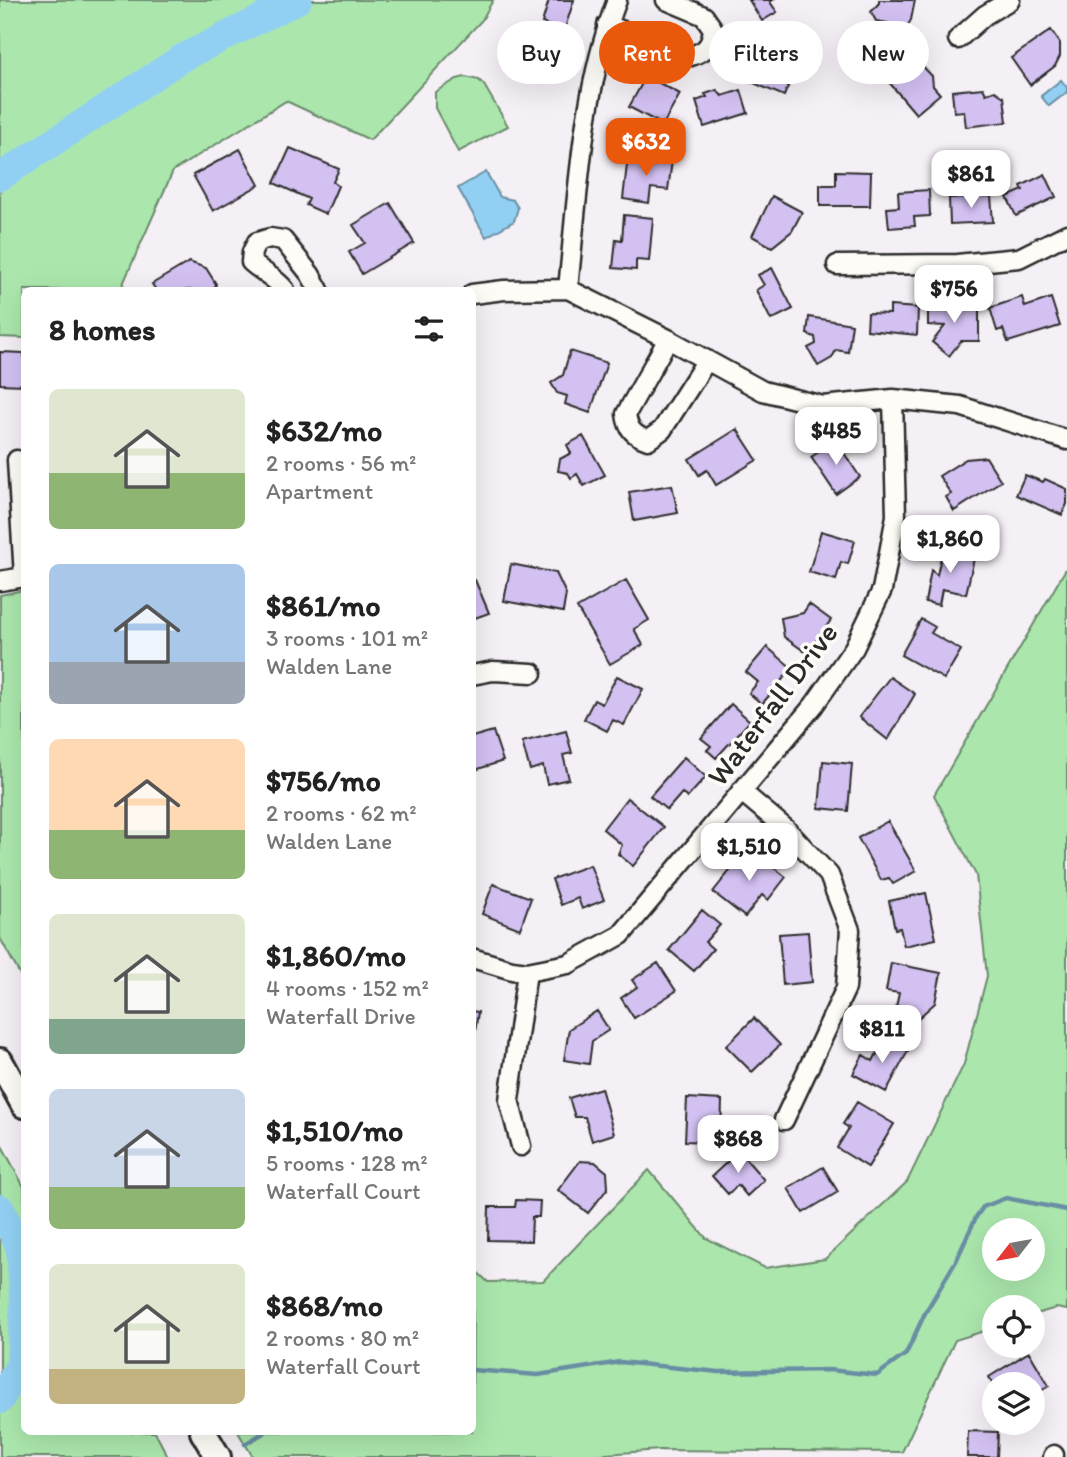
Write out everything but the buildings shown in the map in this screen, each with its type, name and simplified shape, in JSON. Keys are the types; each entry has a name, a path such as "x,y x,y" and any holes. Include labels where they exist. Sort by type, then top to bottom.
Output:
{"main road":[{"path":"0,1061 21,1100"},
{"path":"205,1435 218,1457"}],"street":[{"path":"609,21 617,0"},
{"path":"666,0 704,16 713,29 712,43 704,52 695,55"},
{"path":"958,39 985,15 1010,0"},
{"path":"568,289 581,159 599,52"},
{"path":"837,265 957,264 1018,258 1067,234"},
{"path":"283,287 250,262 257,242 270,238 283,240 317,287"},
{"path":"476,294 568,289 763,391 823,406 893,399 960,406 1067,440"},
{"path":"668,339 626,414 628,428 636,436 648,440 662,430 708,360"},
{"name":"Waterfall Drive","path":"476,959 527,972 568,964 621,935 814,705 854,648 882,590 896,516 893,399"},
{"path":"17,460 21,527"},
{"path":"0,581 21,578"},
{"path":"476,674 493,671 533,673"},
{"path":"741,791 786,829 830,875 850,930 846,988 784,1120"},
{"path":"521,1146 509,1100 527,972"}],"green space":[{"path":"0,0 293,0 227,28 0,177"},
{"path":"310,0 493,0 482,20 370,140 286,101 173,171 123,287 21,287 21,338 0,337 0,186 185,63"},
{"path":"465,77 479,80 484,85 508,126 458,152 435,108 435,92"},
{"path":"1067,567 1067,1310 1056,1308 1045,1311 1045,1295 982,1295 982,1332 955,1340 902,1452 660,1450 566,1457 253,1457 240,1435 476,1435 476,1271 488,1282 543,1281 649,1170 706,1238 765,1268 825,1259 907,1182 964,1064 987,976 976,875 934,795"},
{"path":"21,591 21,976 0,938 0,595"},
{"path":"0,1142 21,1181 21,1435 157,1435 168,1457 0,1457"}],"water":[{"path":"1061,80 1067,87 1067,92 1049,106 1041,96"},
{"path":"486,172 500,197 513,200 518,208 514,221 486,237 458,188"}],"waterway":[{"path":"0,177 182,58 298,0"},
{"path":"476,1370 538,1375 620,1362 719,1372 829,1370 877,1375 906,1354 925,1313 956,1261 983,1207 1006,1198 1067,1210"},
{"path":"0,1208 20,1248 21,1262"},
{"path":"0,1400 20,1364 21,1350"},
{"path":"245,1444 260,1435"}]}
